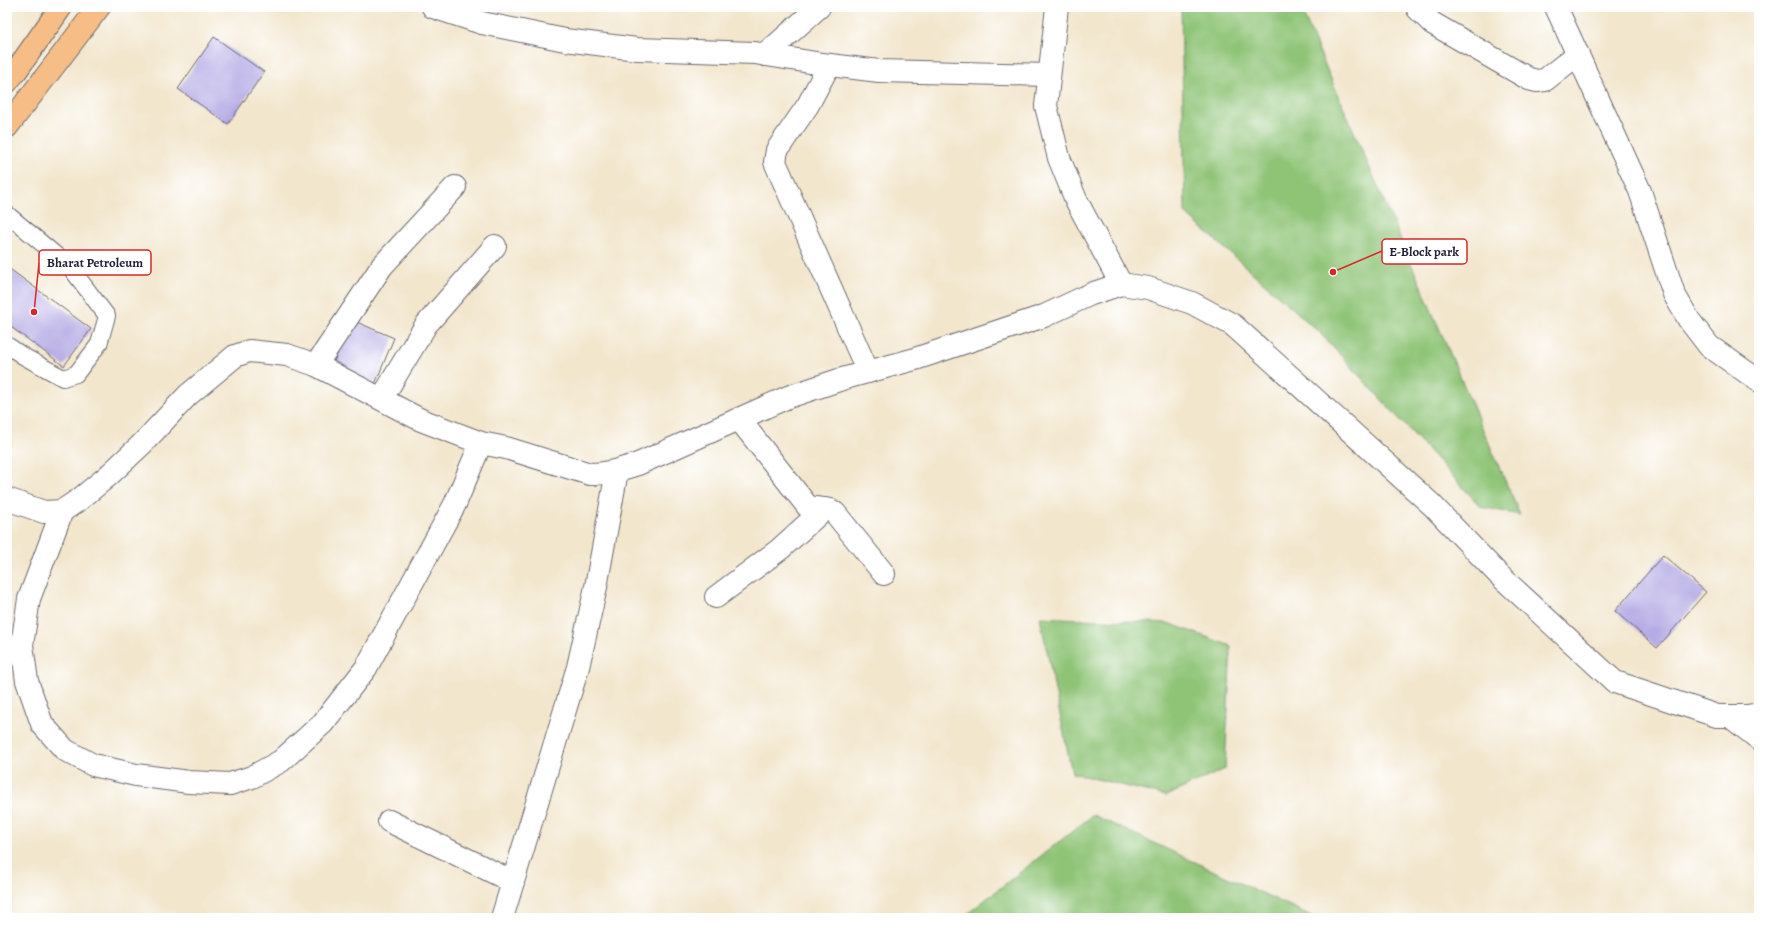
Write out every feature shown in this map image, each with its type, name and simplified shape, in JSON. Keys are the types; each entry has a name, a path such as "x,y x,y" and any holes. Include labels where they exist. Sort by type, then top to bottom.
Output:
{"main road":[{"path":"7,82 61,7"},
{"path":"7,127 99,7"}],"street":[{"path":"433,7 455,10 482,23 565,40 637,49 765,54 829,65 879,71 1049,75"},
{"path":"765,54 819,7"},
{"path":"1057,7 1046,106 1059,158 1076,200 1121,284"},
{"path":"1556,7 1640,191 1674,294 1689,320 1709,346 1759,381"},
{"path":"1418,9 1432,23 1529,79 1545,80 1578,54"},
{"path":"829,65 808,105 777,150 775,162 868,372"},
{"path":"316,365 382,266 454,187"},
{"path":"382,398 426,325 495,246"},
{"path":"7,499 44,512 62,511 80,500 142,444 188,395 235,356 249,351 287,355 316,365 382,398 421,420 481,443 506,448 590,474 602,474 638,464 788,397 915,359 1044,316 1091,294 1121,284 1148,288 1192,303 1233,325 1432,505 1499,575 1615,682 1717,716 1731,717 1759,714"},
{"path":"739,419 808,507 824,509 835,513 884,574"},
{"path":"62,511 29,599 22,644 27,682 42,724 65,750 93,765 136,775 189,782 230,784 252,777 281,761 323,723 366,668 455,504 481,443"},
{"path":"502,918 578,667 596,587 617,471"},
{"path":"716,597 780,549 824,509"},
{"path":"1731,717 1759,739"},
{"path":"389,821 513,882"}],"lane":[{"path":"7,214 70,267 106,316 99,344 76,374 63,378 23,356 7,344"}],"green space":[{"path":"1181,7 1300,7 1520,515 1481,507 1318,331 1185,213"},
{"path":"1040,617 1168,623 1231,646 1225,769 1166,796 1072,773"},
{"path":"1093,815 1316,918 962,918"}],"building":[{"path":"214,37 264,72 228,124 178,89"},
{"path":"7,267 91,329 64,366 7,324"},
{"path":"352,320 394,338 375,384 332,366"},
{"path":"1663,555 1706,592 1657,648 1615,611"}],"place":[{"name":"E-Block park","path":"1333,272"},
{"name":"Bharat Petroleum","path":"34,312"}]}
